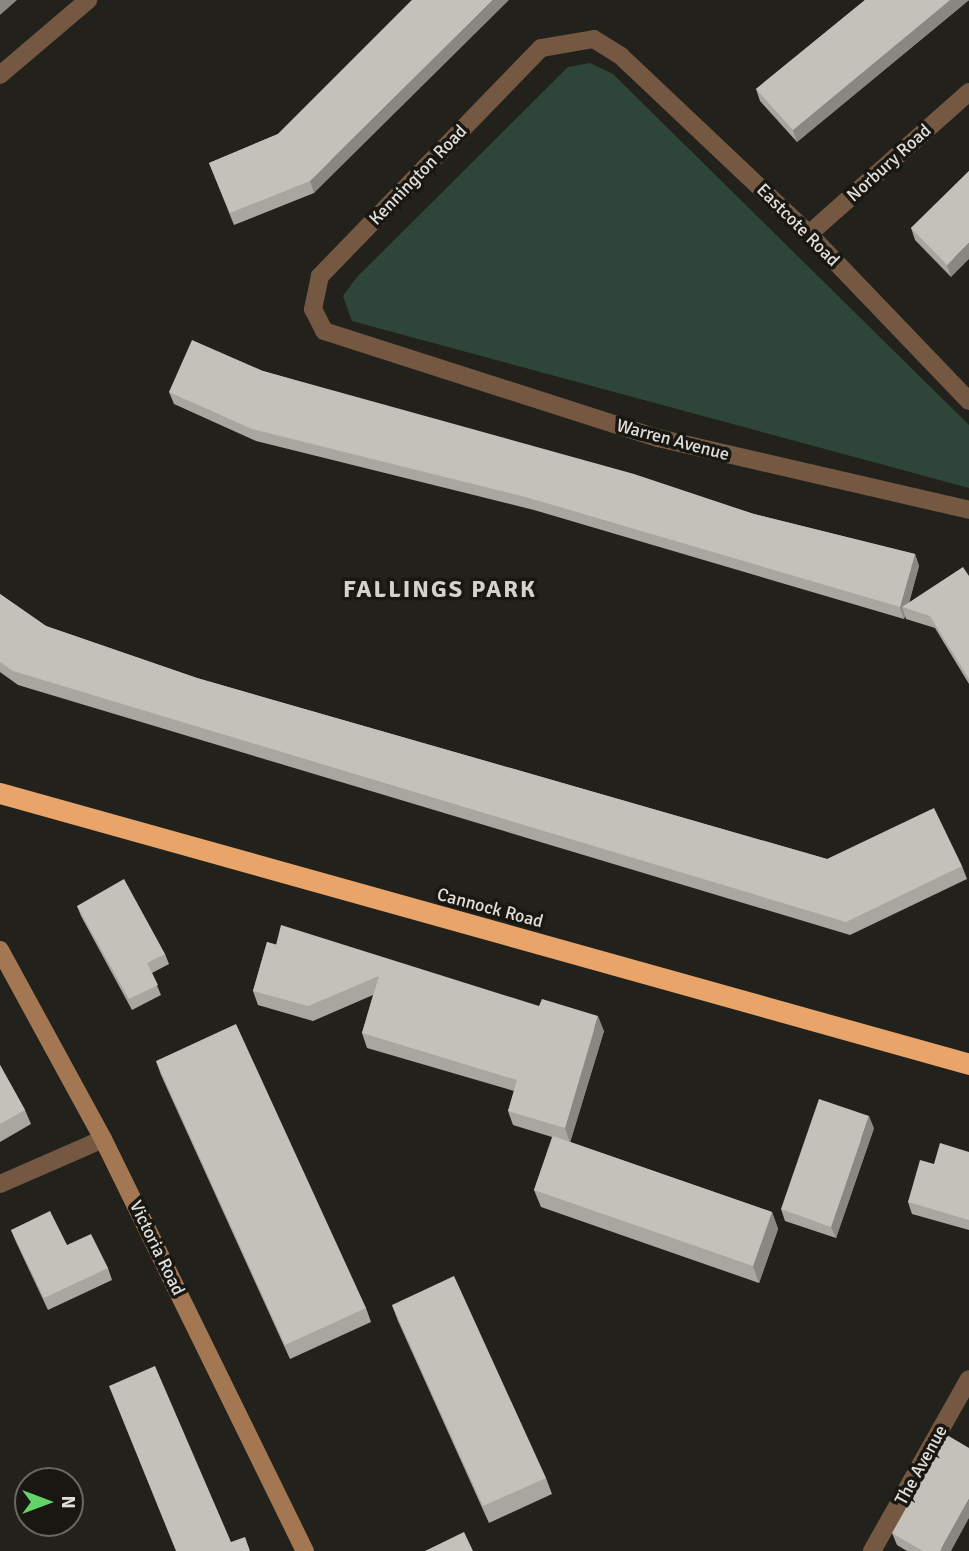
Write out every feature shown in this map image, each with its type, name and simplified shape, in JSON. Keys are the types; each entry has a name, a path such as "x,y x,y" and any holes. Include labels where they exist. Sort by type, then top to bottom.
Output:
{"highway":[{"name":"Cannock Road","path":"0,793 969,1064"}],"street":[{"path":"0,75 88,0"},
{"name":"Kennington Road","path":"383,353 324,331 313,309 320,276 541,48 594,39 621,56"},
{"name":"Eastcote Road","path":"621,56 808,234 969,401"},
{"name":"Norbury Road","path":"808,234 969,92"},
{"name":"Warren Avenue","path":"383,353 658,438 969,510"},
{"name":"Victoria Road","path":"0,950 103,1139 305,1551"},
{"path":"0,1184 103,1139"},
{"name":"The Avenue","path":"872,1551 969,1379"}],"green space":[{"path":"590,63 613,74 969,425 969,488 352,321 343,296 357,277 568,67"}],"building":[{"path":"412,0 493,0 310,181 230,213 209,163 278,134"},
{"path":"865,0 950,0 793,130 756,89"},
{"path":"969,171 969,243 947,265 911,228"},
{"path":"192,340 263,371 634,474 754,514 915,554 900,607 529,498 252,429 169,392"},
{"path":"963,567 969,576 969,679 930,616 902,607"},
{"path":"0,594 46,626 197,678 827,859 934,808 962,866 846,922 13,671 0,662"},
{"path":"124,879 165,954 147,963 158,985 129,999 77,906"},
{"path":"281,925 539,1006 542,999 598,1016 565,1128 508,1111 517,1080 362,1033 379,976 308,1006 253,991 267,942 276,945"},
{"path":"236,1024 366,1308 285,1345 156,1061"},
{"path":"0,1065 25,1110 0,1124"},
{"path":"819,1099 869,1116 831,1227 781,1209"},
{"path":"553,1136 772,1212 753,1266 534,1190"},
{"path":"940,1143 969,1152 969,1220 908,1202 920,1160 934,1164"},
{"path":"50,1211 67,1245 91,1234 108,1268 44,1298 11,1230"},
{"path":"454,1276 546,1478 483,1506 392,1305"},
{"path":"155,1366 231,1542 245,1537 250,1551 176,1551 109,1386"},
{"path":"947,1435 969,1448 969,1499 940,1551 923,1551 892,1533"},
{"path":"464,1532 473,1551 425,1551"}],"district":[{"name":"FALLINGS PARK","path":"440,590"}]}
